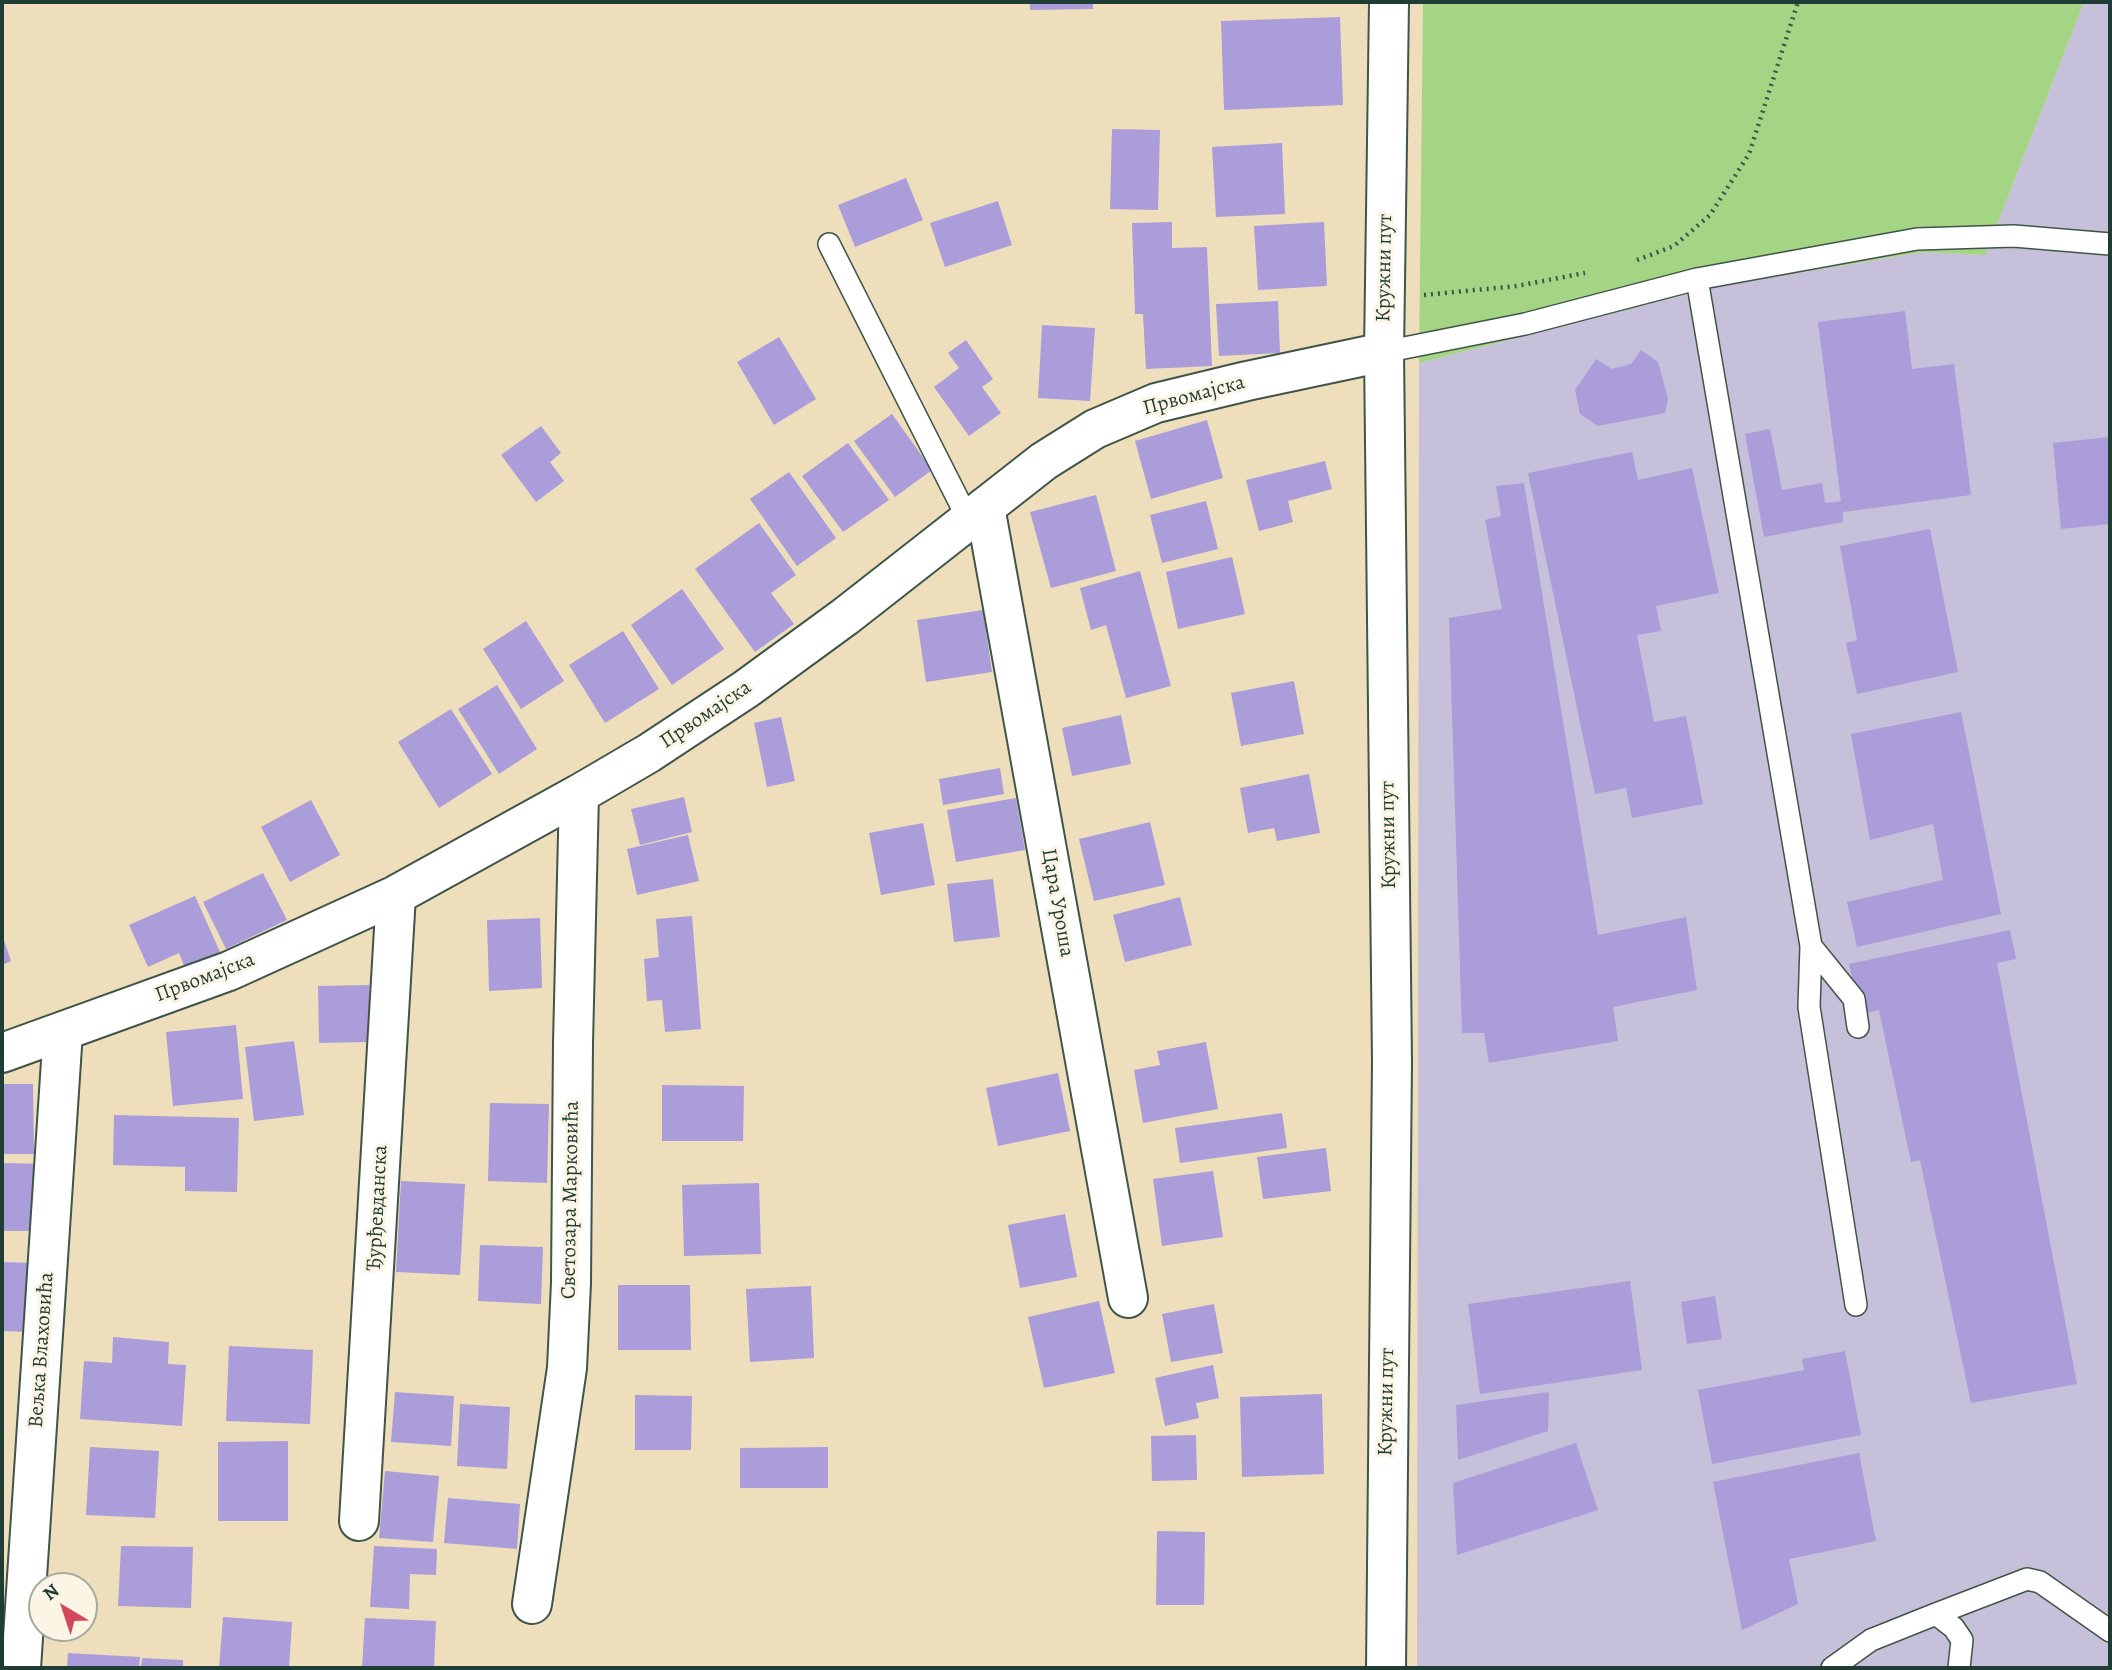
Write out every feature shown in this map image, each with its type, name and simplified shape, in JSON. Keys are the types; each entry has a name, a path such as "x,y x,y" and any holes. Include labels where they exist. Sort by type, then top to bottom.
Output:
{"street":[{"name":"Кружни пут","path":"1387,1668 1392,1048 1384,352 1389,2"},
{"name":"Првомајска","path":"2,1053 229,971 397,895 579,794 649,753 746,688 1044,461 1095,429 1156,402 1384,352"},
{"name":"Цара Уроша","path":"977,514 1128,1298"},
{"name":"Светозара Марковића","path":"532,1604 567,1368 571,1283 579,794"},
{"name":"Ђурђевданска","path":"359,1521 397,895"},
{"name":"Вељка Влаховића","path":"21,1668 63,1031"}],"lane":[{"path":"1384,352 1525,324 1697,279 1917,239 2014,236 2110,244"},
{"path":"829,244 977,514"},
{"path":"1697,279 1811,946 1808,1007 1856,1305"},
{"path":"1811,946 1854,999 1858,1027"},
{"path":"1832,1668 1871,1640 2027,1579 2040,1582 2110,1631"},
{"path":"1936,1614 1954,1628 1962,1640 1958,1668"}],"path":[{"path":"1629,263 1674,246 1710,215 1749,154 1798,2"},
{"path":"1385,299 1517,286 1593,272"}],"shaded area":[{"path":"2084,2 2110,2 2110,1668 1417,1668 1419,363 1719,286 1924,252 1985,255"}],"green space":[{"path":"1423,2 2084,2 1985,255 1923,252 1719,286 1419,363"}],"building":[{"path":"1030,2 1093,2 1093,9 1030,10"},
{"path":"1340,17 1343,105 1224,110 1221,21"},
{"path":"1112,129 1160,130 1158,210 1110,209"},
{"path":"1282,143 1285,214 1216,217 1212,147"},
{"path":"906,178 923,220 855,247 838,205"},
{"path":"998,201 1012,245 945,267 930,223"},
{"path":"1172,222 1172,248 1207,247 1212,366 1146,369 1143,314 1135,314 1132,223"},
{"path":"1324,222 1327,286 1258,290 1254,226"},
{"path":"1278,301 1280,353 1219,356 1216,304"},
{"path":"1905,311 1912,369 1954,364 1971,495 1843,512 1843,522 1764,537 1745,434 1770,429 1782,490 1822,483 1825,503 1841,501 1818,322"},
{"path":"1042,325 1095,328 1090,401 1038,398"},
{"path":"779,337 816,399 774,425 737,362"},
{"path":"966,340 993,379 982,387 1001,413 969,436 934,387 959,368 948,353"},
{"path":"1641,350 1658,362 1668,399 1665,413 1598,426 1580,414 1575,390 1596,359 1612,369 1631,364"},
{"path":"892,414 932,470 895,497 854,441"},
{"path":"1207,420 1223,478 1151,499 1135,441"},
{"path":"541,426 561,453 550,462 564,481 536,502 501,455"},
{"path":"2108,437 2110,524 2061,529 2053,443"},
{"path":"848,443 889,500 843,532 802,476"},
{"path":"1632,452 1638,480 1692,468 1719,593 1656,606 1661,631 1637,635 1654,722 1686,716 1703,804 1632,818 1626,788 1595,794 1528,473"},
{"path":"1325,461 1332,489 1288,501 1293,522 1259,531 1246,480"},
{"path":"789,472 836,538 797,566 750,499"},
{"path":"1524,483 1598,935 1686,917 1697,990 1613,1007 1618,1041 1489,1063 1484,1033 1462,1033 1449,618 1502,609 1485,520 1501,516 1496,486"},
{"path":"1096,495 1116,571 1051,588 1030,512"},
{"path":"1206,501 1218,549 1162,563 1150,515"},
{"path":"759,523 796,575 771,593 794,624 755,652 695,569"},
{"path":"1930,529 1958,672 1857,694 1846,643 1857,640 1840,546"},
{"path":"1232,557 1245,614 1178,629 1166,572"},
{"path":"1140,571 1171,686 1126,698 1106,625 1091,630 1080,588"},
{"path":"682,589 724,649 672,685 631,625"},
{"path":"983,610 992,672 926,682 917,620"},
{"path":"526,621 564,681 521,709 483,649"},
{"path":"623,631 659,689 605,723 569,665"},
{"path":"1294,681 1304,734 1241,746 1231,693"},
{"path":"497,685 537,749 499,774 458,709"},
{"path":"451,709 492,774 439,808 398,742"},
{"path":"1961,712 2001,914 1857,947 1847,902 1943,880 1933,824 1870,840 1851,734"},
{"path":"1121,715 1131,764 1072,776 1062,728"},
{"path":"781,717 795,781 767,787 754,723"},
{"path":"1000,768 1004,794 943,805 939,779"},
{"path":"1309,774 1320,833 1277,841 1274,828 1248,833 1240,788"},
{"path":"684,797 692,832 640,845 631,809"},
{"path":"1016,798 1025,850 956,862 947,810"},
{"path":"311,800 340,855 290,882 261,827"},
{"path":"1150,822 1165,885 1094,901 1079,839"},
{"path":"923,823 935,885 881,895 869,833"},
{"path":"688,835 699,881 637,895 627,849"},
{"path":"263,873 287,920 226,949 203,902"},
{"path":"993,879 1000,937 954,942 947,884"},
{"path":"195,896 220,952 185,968 179,953 148,967 129,925"},
{"path":"1180,897 1192,945 1125,962 1113,915"},
{"path":"692,916 701,1029 665,1032 662,1000 647,1001 644,959 659,957 656,919"},
{"path":"540,918 542,988 489,991 487,920"},
{"path":"2010,930 2016,959 1997,963 2077,1384 1971,1403 1920,1160 1911,1162 1879,1010 1860,1014 1849,964"},
{"path":"2,934 11,961 2,965"},
{"path":"369,985 369,1042 319,1043 318,986"},
{"path":"236,1025 243,1099 173,1106 166,1032"},
{"path":"294,1041 304,1115 254,1121 245,1047"},
{"path":"1206,1042 1218,1109 1143,1123 1134,1070 1160,1065 1157,1051"},
{"path":"1058,1073 1070,1131 998,1146 986,1088"},
{"path":"2,1084 33,1084 34,1154 2,1154"},
{"path":"662,1085 744,1086 743,1141 662,1141"},
{"path":"490,1103 549,1104 547,1183 488,1181"},
{"path":"1282,1113 1287,1148 1180,1163 1175,1128"},
{"path":"114,1115 239,1118 237,1192 185,1191 185,1167 113,1165"},
{"path":"1326,1148 1331,1191 1263,1199 1257,1157"},
{"path":"2,1163 45,1164 44,1231 2,1231"},
{"path":"1213,1171 1223,1237 1162,1246 1153,1179"},
{"path":"401,1181 465,1184 460,1275 396,1272"},
{"path":"759,1183 761,1254 684,1256 682,1185"},
{"path":"1065,1214 1077,1277 1020,1288 1008,1225"},
{"path":"480,1245 543,1247 541,1304 478,1301"},
{"path":"2,1262 34,1263 31,1332 2,1331"},
{"path":"1630,1281 1642,1370 1480,1394 1468,1304"},
{"path":"618,1285 690,1285 691,1350 618,1350"},
{"path":"811,1286 814,1358 750,1362 746,1289"},
{"path":"1715,1296 1722,1339 1687,1344 1681,1302"},
{"path":"1099,1301 1115,1373 1044,1388 1028,1317"},
{"path":"1214,1304 1223,1353 1171,1362 1162,1314"},
{"path":"113,1337 169,1342 168,1364 186,1365 182,1426 80,1419 84,1361 112,1363"},
{"path":"229,1346 313,1350 310,1424 226,1421"},
{"path":"1845,1351 1861,1435 1712,1464 1698,1390 1804,1370 1802,1359"},
{"path":"1213,1365 1219,1398 1196,1403 1199,1418 1165,1426 1155,1378"},
{"path":"395,1392 454,1396 451,1446 391,1442"},
{"path":"1549,1392 1548,1431 1458,1460 1456,1405"},
{"path":"1322,1394 1324,1474 1242,1477 1240,1397"},
{"path":"635,1395 692,1396 691,1450 635,1450"},
{"path":"460,1404 510,1407 507,1469 457,1466"},
{"path":"1196,1435 1197,1480 1152,1481 1151,1436"},
{"path":"288,1441 288,1521 218,1521 218,1442"},
{"path":"1576,1443 1598,1510 1457,1555 1453,1483"},
{"path":"90,1447 159,1451 155,1518 86,1515"},
{"path":"828,1447 828,1488 740,1488 740,1448"},
{"path":"1859,1453 1876,1541 1789,1559 1798,1604 1742,1630 1713,1482"},
{"path":"385,1471 439,1476 433,1542 379,1538"},
{"path":"448,1498 520,1504 517,1549 444,1543"},
{"path":"1157,1531 1205,1532 1204,1605 1156,1605"},
{"path":"121,1546 193,1547 191,1608 118,1606"},
{"path":"374,1546 437,1549 436,1575 410,1574 409,1609 370,1607"},
{"path":"223,1617 292,1622 289,1668 219,1668"},
{"path":"365,1618 436,1621 434,1668 362,1668"},
{"path":"68,1653 140,1657 139,1668 67,1668"},
{"path":"142,1658 183,1660 183,1668 141,1668"}]}
